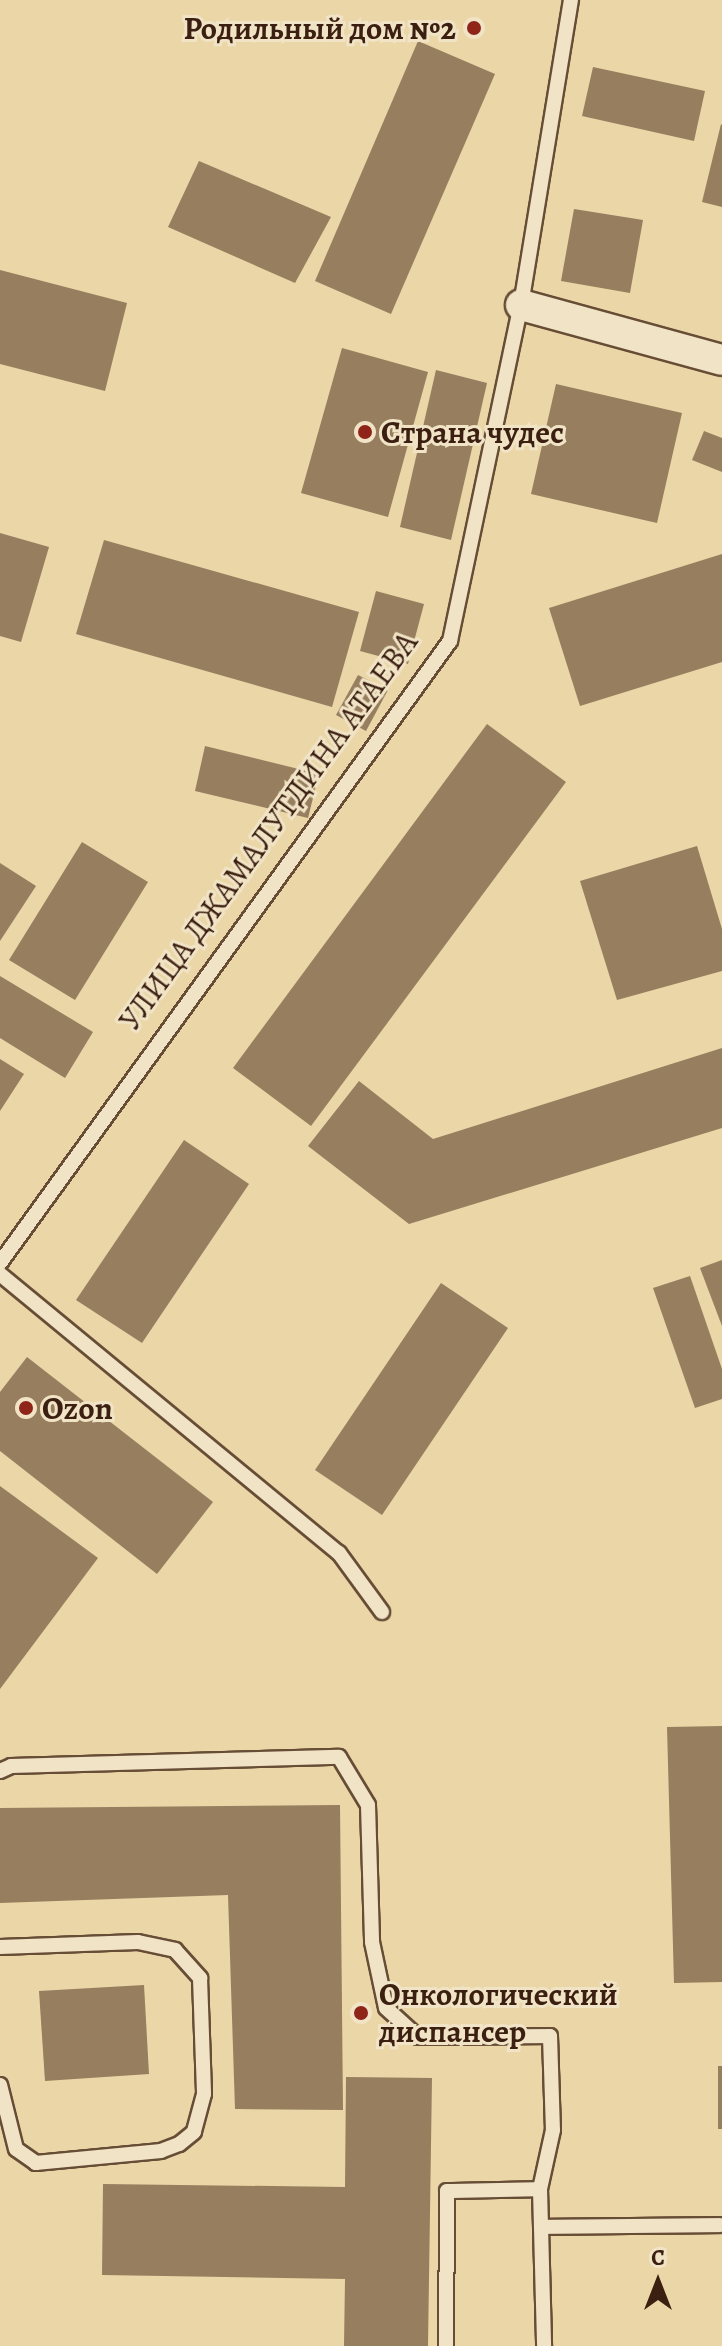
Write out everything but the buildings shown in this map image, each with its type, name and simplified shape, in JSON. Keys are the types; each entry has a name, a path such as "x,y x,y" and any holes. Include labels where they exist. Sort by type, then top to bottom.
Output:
{"street":[{"path":"521,305 722,360"}],"lane":[{"name":"УЛИЦА ДЖАМАЛУТДИНА АТАЕВА","path":"0,1263 450,641 521,305 571,0"},
{"path":"0,1274 339,1553 382,1612"},
{"path":"0,1771 11,1766 339,1757 368,1805 372,1942 386,2008 418,2037 550,2036 553,2130 540,2189 544,2346"},
{"path":"0,1947 138,1942 175,1950 200,1978 204,2094 194,2132 179,2144 147,2153 36,2163 16,2149 0,2085"},
{"path":"446,2346 447,2191 540,2189"},
{"path":"541,2227 721,2227"}],"place":[{"name":"Родильный дом №2","path":"474,28"},
{"name":"Страна чудес","path":"365,432"},
{"name":"Ozon","path":"26,1408"},
{"name":"Онкологический диспансер","path":"361,2013"}]}
